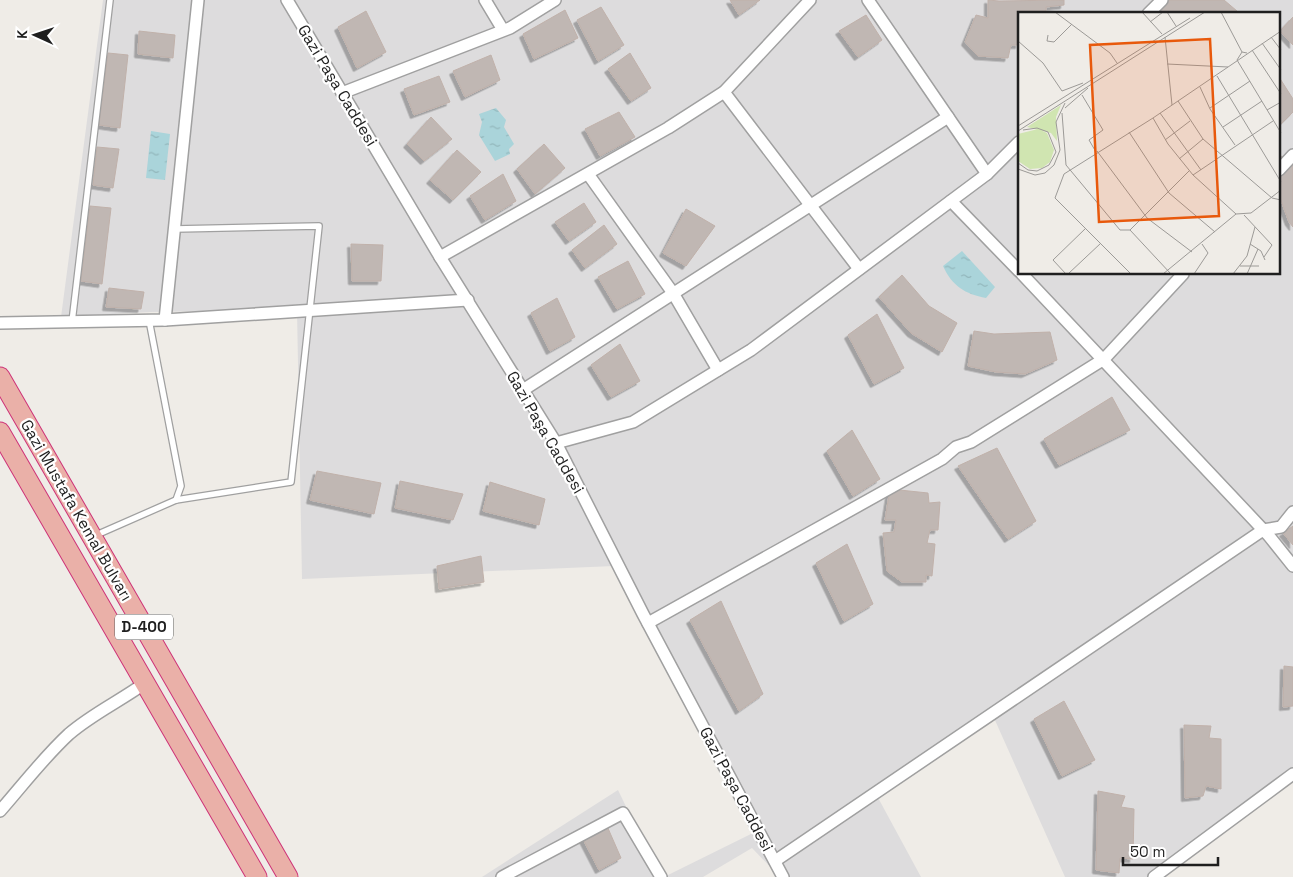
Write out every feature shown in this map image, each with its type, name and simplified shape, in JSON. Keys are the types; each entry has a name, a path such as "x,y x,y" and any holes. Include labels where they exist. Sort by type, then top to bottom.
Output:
{"highway":[{"name":"Gazi Mustafa Kemal Bulvarı","path":"0,377 288,877"},
{"name":"Gazi Mustafa Kemal Bulvarı","path":"0,432 257,877"}],"street":[{"path":"165,320 198,0"},
{"name":"Gazi Paşa Caddesi","path":"287,0 440,257 556,443 648,623 775,862 779,876"},
{"path":"486,0 504,30"},
{"path":"342,93 504,30 555,0"},
{"path":"440,257 668,128 724,92 810,0"},
{"path":"868,0 987,174"},
{"path":"1150,12 1162,0"},
{"path":"724,92 859,269"},
{"path":"523,390 948,117"},
{"path":"556,443 633,422 751,350 987,174 1018,143"},
{"path":"1280,169 1293,155"},
{"path":"588,174 673,294 718,370"},
{"path":"951,201 1018,270"},
{"path":"1023,275 1263,530 1293,566"},
{"path":"648,623 942,459 956,447 970,442 1104,359 1182,275"},
{"path":"0,324 165,320 468,300"},
{"path":"775,862 1263,530 1281,527 1293,512"},
{"path":"0,812 68,735 93,715 125,698 145,683"},
{"path":"1154,877 1293,774"},
{"path":"502,877 623,813 661,877"}],"lane":[{"path":"72,322 110,0"},
{"path":"92,537 176,500 291,482 319,226 174,229"},
{"path":"149,320 181,486 176,500"}],"shaded area":[{"path":"103,0 1293,0 1293,773 1157,877 1065,877 994,718 876,794 921,877 780,877 752,848 703,877 664,877 759,830 614,566 302,579 297,310 150,312 61,317"},
{"path":"618,790 660,877 482,877"}],"water":[{"path":"496,108 506,120 504,127 514,144 509,149 510,154 495,161 479,135 482,122 479,114"},
{"path":"151,131 170,134 165,180 146,178"},
{"path":"962,251 995,287 986,298 960,288 951,279 943,266"}],"building":[{"path":"730,0 760,0 739,15"},
{"path":"988,0 1064,0 1064,5 1046,7 1046,12 1018,12 1018,45 1011,45 1008,58 978,56 965,42 976,15 988,18"},
{"path":"1170,0 1224,0 1237,11 1236,12 1158,12"},
{"path":"601,7 624,45 598,61 577,20"},
{"path":"565,10 578,38 534,59 523,34"},
{"path":"366,11 386,52 357,68 338,27"},
{"path":"866,15 882,40 858,57 839,31"},
{"path":"1293,17 1293,45 1280,31"},
{"path":"139,31 175,35 173,58 138,54"},
{"path":"108,53 128,55 120,128 99,125"},
{"path":"630,53 651,88 631,101 608,69"},
{"path":"491,55 500,80 465,97 453,71"},
{"path":"439,76 450,102 414,115 404,89"},
{"path":"1280,79 1293,99 1293,112 1280,125"},
{"path":"619,112 635,137 600,156 585,129"},
{"path":"431,117 452,139 424,161 407,144"},
{"path":"544,144 565,168 535,194 517,169"},
{"path":"97,147 119,149 113,188 93,185"},
{"path":"457,150 481,172 453,200 430,180"},
{"path":"1280,156 1293,158 1293,227 1289,222 1280,198"},
{"path":"503,174 516,201 485,220 470,196"},
{"path":"584,203 596,222 569,241 555,222"},
{"path":"90,206 111,208 102,284 81,281"},
{"path":"686,209 715,226 686,266 663,253"},
{"path":"604,225 617,244 585,268 572,250"},
{"path":"351,244 383,245 381,281 352,281"},
{"path":"628,261 645,294 617,309 598,277"},
{"path":"902,275 929,306 957,323 942,352 911,333 879,297"},
{"path":"109,288 144,292 141,309 106,307"},
{"path":"557,298 575,337 550,351 531,313"},
{"path":"877,314 904,368 874,384 848,335"},
{"path":"974,331 994,334 1050,332 1057,360 1025,374 996,372 968,366"},
{"path":"620,344 640,381 611,397 591,365"},
{"path":"1112,397 1130,430 1059,465 1044,439"},
{"path":"852,430 880,479 853,496 827,451"},
{"path":"997,448 1036,521 1008,539 958,466"},
{"path":"317,471 381,483 374,514 310,500"},
{"path":"400,481 463,494 453,520 395,508"},
{"path":"490,482 545,499 539,525 483,511"},
{"path":"890,489 928,493 929,503 940,502 938,530 930,530 927,543 935,544 932,576 926,575 926,582 902,582 887,571 883,533 894,532 896,520 885,520"},
{"path":"1293,526 1293,545 1283,533"},
{"path":"847,544 873,604 844,621 816,563"},
{"path":"481,556 484,582 439,589 437,566"},
{"path":"721,601 763,694 739,711 690,620"},
{"path":"1284,666 1293,667 1293,706 1283,707"},
{"path":"1064,701 1095,760 1062,776 1034,719"},
{"path":"1184,725 1211,726 1209,738 1221,739 1221,789 1206,786 1203,796 1185,798"},
{"path":"1098,791 1125,796 1121,807 1134,809 1133,859 1120,858 1119,873 1096,870"},
{"path":"607,826 621,858 599,870 583,839"}]}
